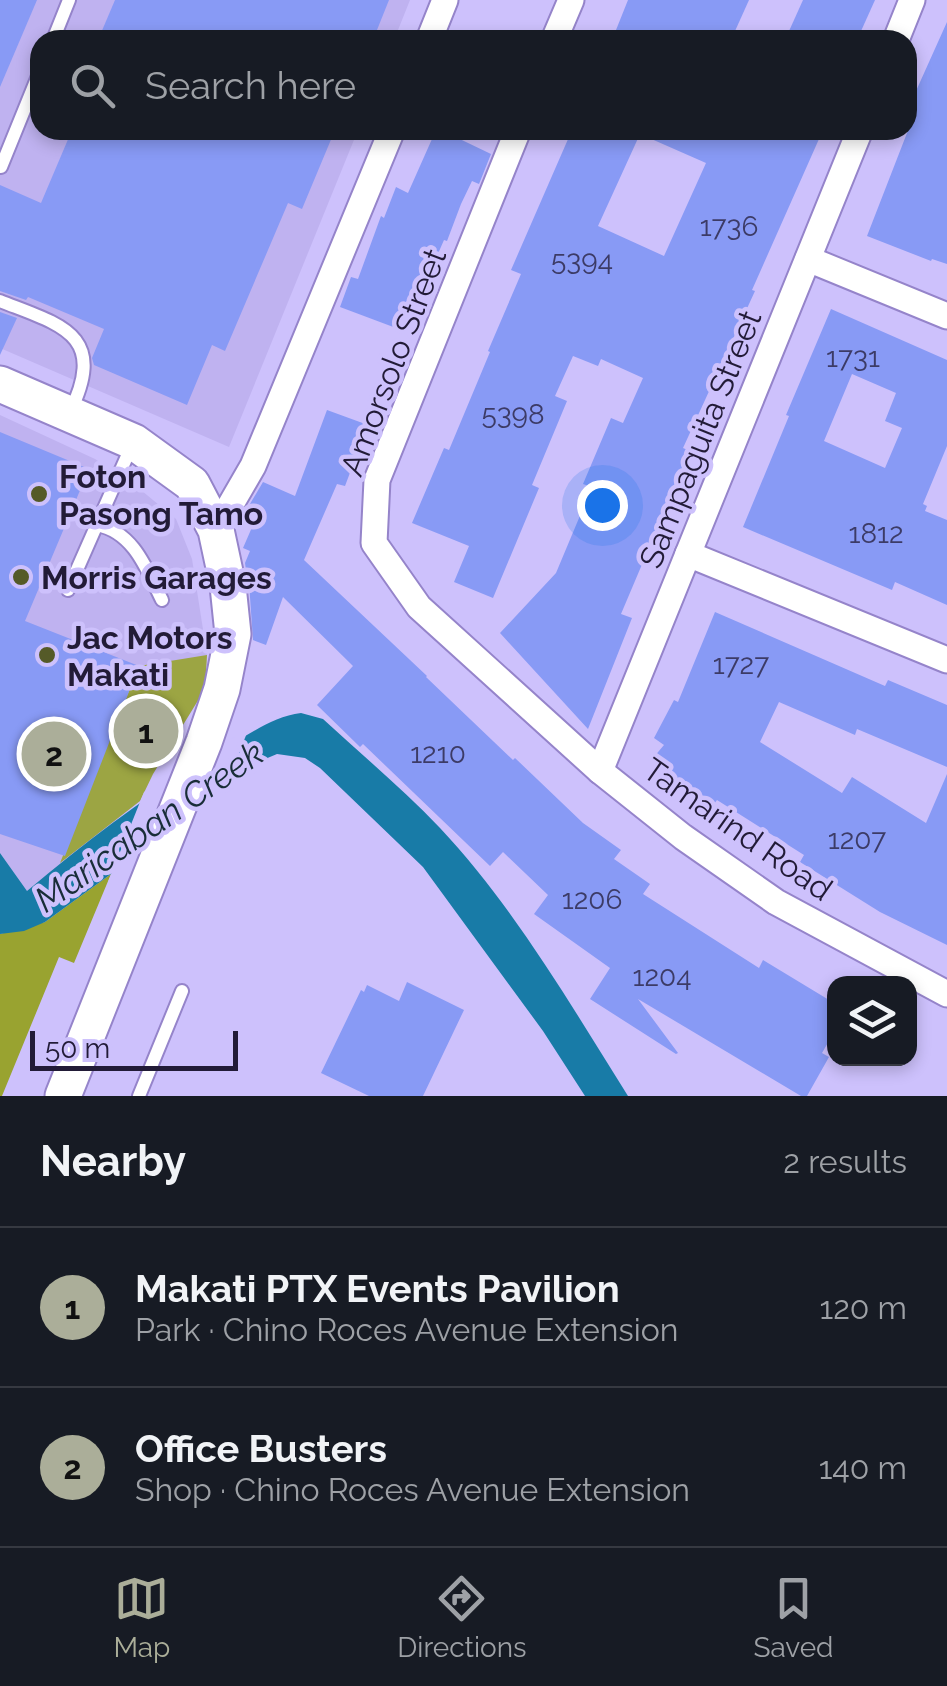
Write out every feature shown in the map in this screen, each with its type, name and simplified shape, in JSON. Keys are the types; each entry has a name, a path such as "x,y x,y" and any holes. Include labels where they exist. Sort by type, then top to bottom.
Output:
{"main road":[{"path":"0,384 134,442 192,484 216,530 233,634 222,689 204,742 63,1096"}],"street":[{"path":"433,30 446,0"},
{"path":"558,30 571,0"},
{"path":"900,30 912,0"},
{"path":"216,530 252,466 388,140"},
{"name":"Amorsolo Street","path":"514,140 377,480 374,542 419,607 600,772"},
{"name":"Sampaguita Street","path":"600,772 856,140"},
{"path":"808,259 947,316"},
{"path":"688,554 947,660"},
{"name":"Tamarind Road","path":"600,772 776,902 947,994"}],"lane":[{"path":"56,30 69,0"},
{"path":"1,168 30,96"},
{"path":"0,301 59,324 78,341 84,363 82,386 70,413"},
{"path":"68,590 134,442"},
{"path":"97,524 120,533 129,542 142,558 162,600"},
{"path":"139,1096 182,991"}],"shaded area":[{"path":"0,0 410,0 398,30 30,30 30,140 354,140 229,447 0,348"},
{"path":"0,415 95,459 176,519 192,559 207,655 205,689 140,801 27,891 0,853"}],"green space":[{"path":"207,655 205,689 140,801 60,863 139,666"},
{"path":"111,874 74,963 59,957 0,1096 0,934 45,922"}],"water":[{"name":"Maricaban Creek","path":"301,713 323,719 412,800 467,859 540,958 628,1096 585,1096 543,1031 423,867 305,758 277,754 258,762 45,922 24,931 0,934 0,853 27,891 176,778 264,725"}],"pier":[{"path":"249,728 224,790 108,882 144,792"}],"building":[{"path":"0,0 37,0 0,87"},
{"path":"115,0 389,0 377,30 102,30"},
{"path":"628,0 749,0 736,30 616,30"},
{"path":"803,0 875,0 862,30 790,30"},
{"path":"947,22 947,264 867,236 904,140 917,140 917,89"},
{"path":"68,140 331,140 302,209 288,203 225,351 212,345 187,405 94,365 92,358 104,329 28,297 26,300 0,291 0,185 41,203"},
{"path":"432,140 462,140 491,154 479,184 472,181 404,331 340,307 351,277 358,279 396,187 408,193"},
{"path":"568,140 637,140 598,226 664,256 706,163 654,140 819,140 683,448 690,451 621,614 632,618 588,729 500,633 556,573 592,487 583,484 611,418 623,423 643,378 601,359 598,366 573,356 555,396 567,401 532,485 539,488 493,598 454,582 469,546 412,523 444,448 449,450 521,274 511,270"},
{"path":"831,309 947,360 947,446 923,504 927,506 925,511 947,520 947,605 895,582 892,590 743,527 789,416 786,415","holes":["852,374 896,393 885,421 902,428 885,468 824,441"]},
{"path":"0,312 17,318 0,355"},
{"path":"327,410 368,425 345,486 337,484 304,560 513,760 583,823 621,850 614,859 650,884 643,894 759,968 763,960 827,999 827,1044 822,1053 827,1061 807,1096 638,999 678,1053 590,999 610,968 534,914 548,895 503,852 490,866 317,705 353,666 283,597 266,645 253,640 249,583 253,573 246,570 245,563 250,551 243,548 253,525 241,519 263,482 295,496"},
{"path":"0,432 89,469 25,621 139,666 65,856 0,834"},
{"path":"715,612 885,686 888,680 947,705 947,767 857,729 855,735 779,702 760,742 842,793 852,777 926,823 947,774 947,945 880,912 800,862 804,855 717,800 711,808 653,758 664,745 654,738 674,700 678,702"},
{"path":"407,982 464,1010 423,1096 369,1096 321,1073 361,990 364,992 367,985 399,1001"}],"place":[{"name":"Foton Pasong Tamo","path":"39,494"},
{"name":"Morris Garages","path":"21,577"},
{"name":"Jac Motors Makati","path":"47,655"},
{"name":"Makati PTX Events Pavilion","path":"146,731"},
{"name":"Office Busters","path":"54,754"}]}
